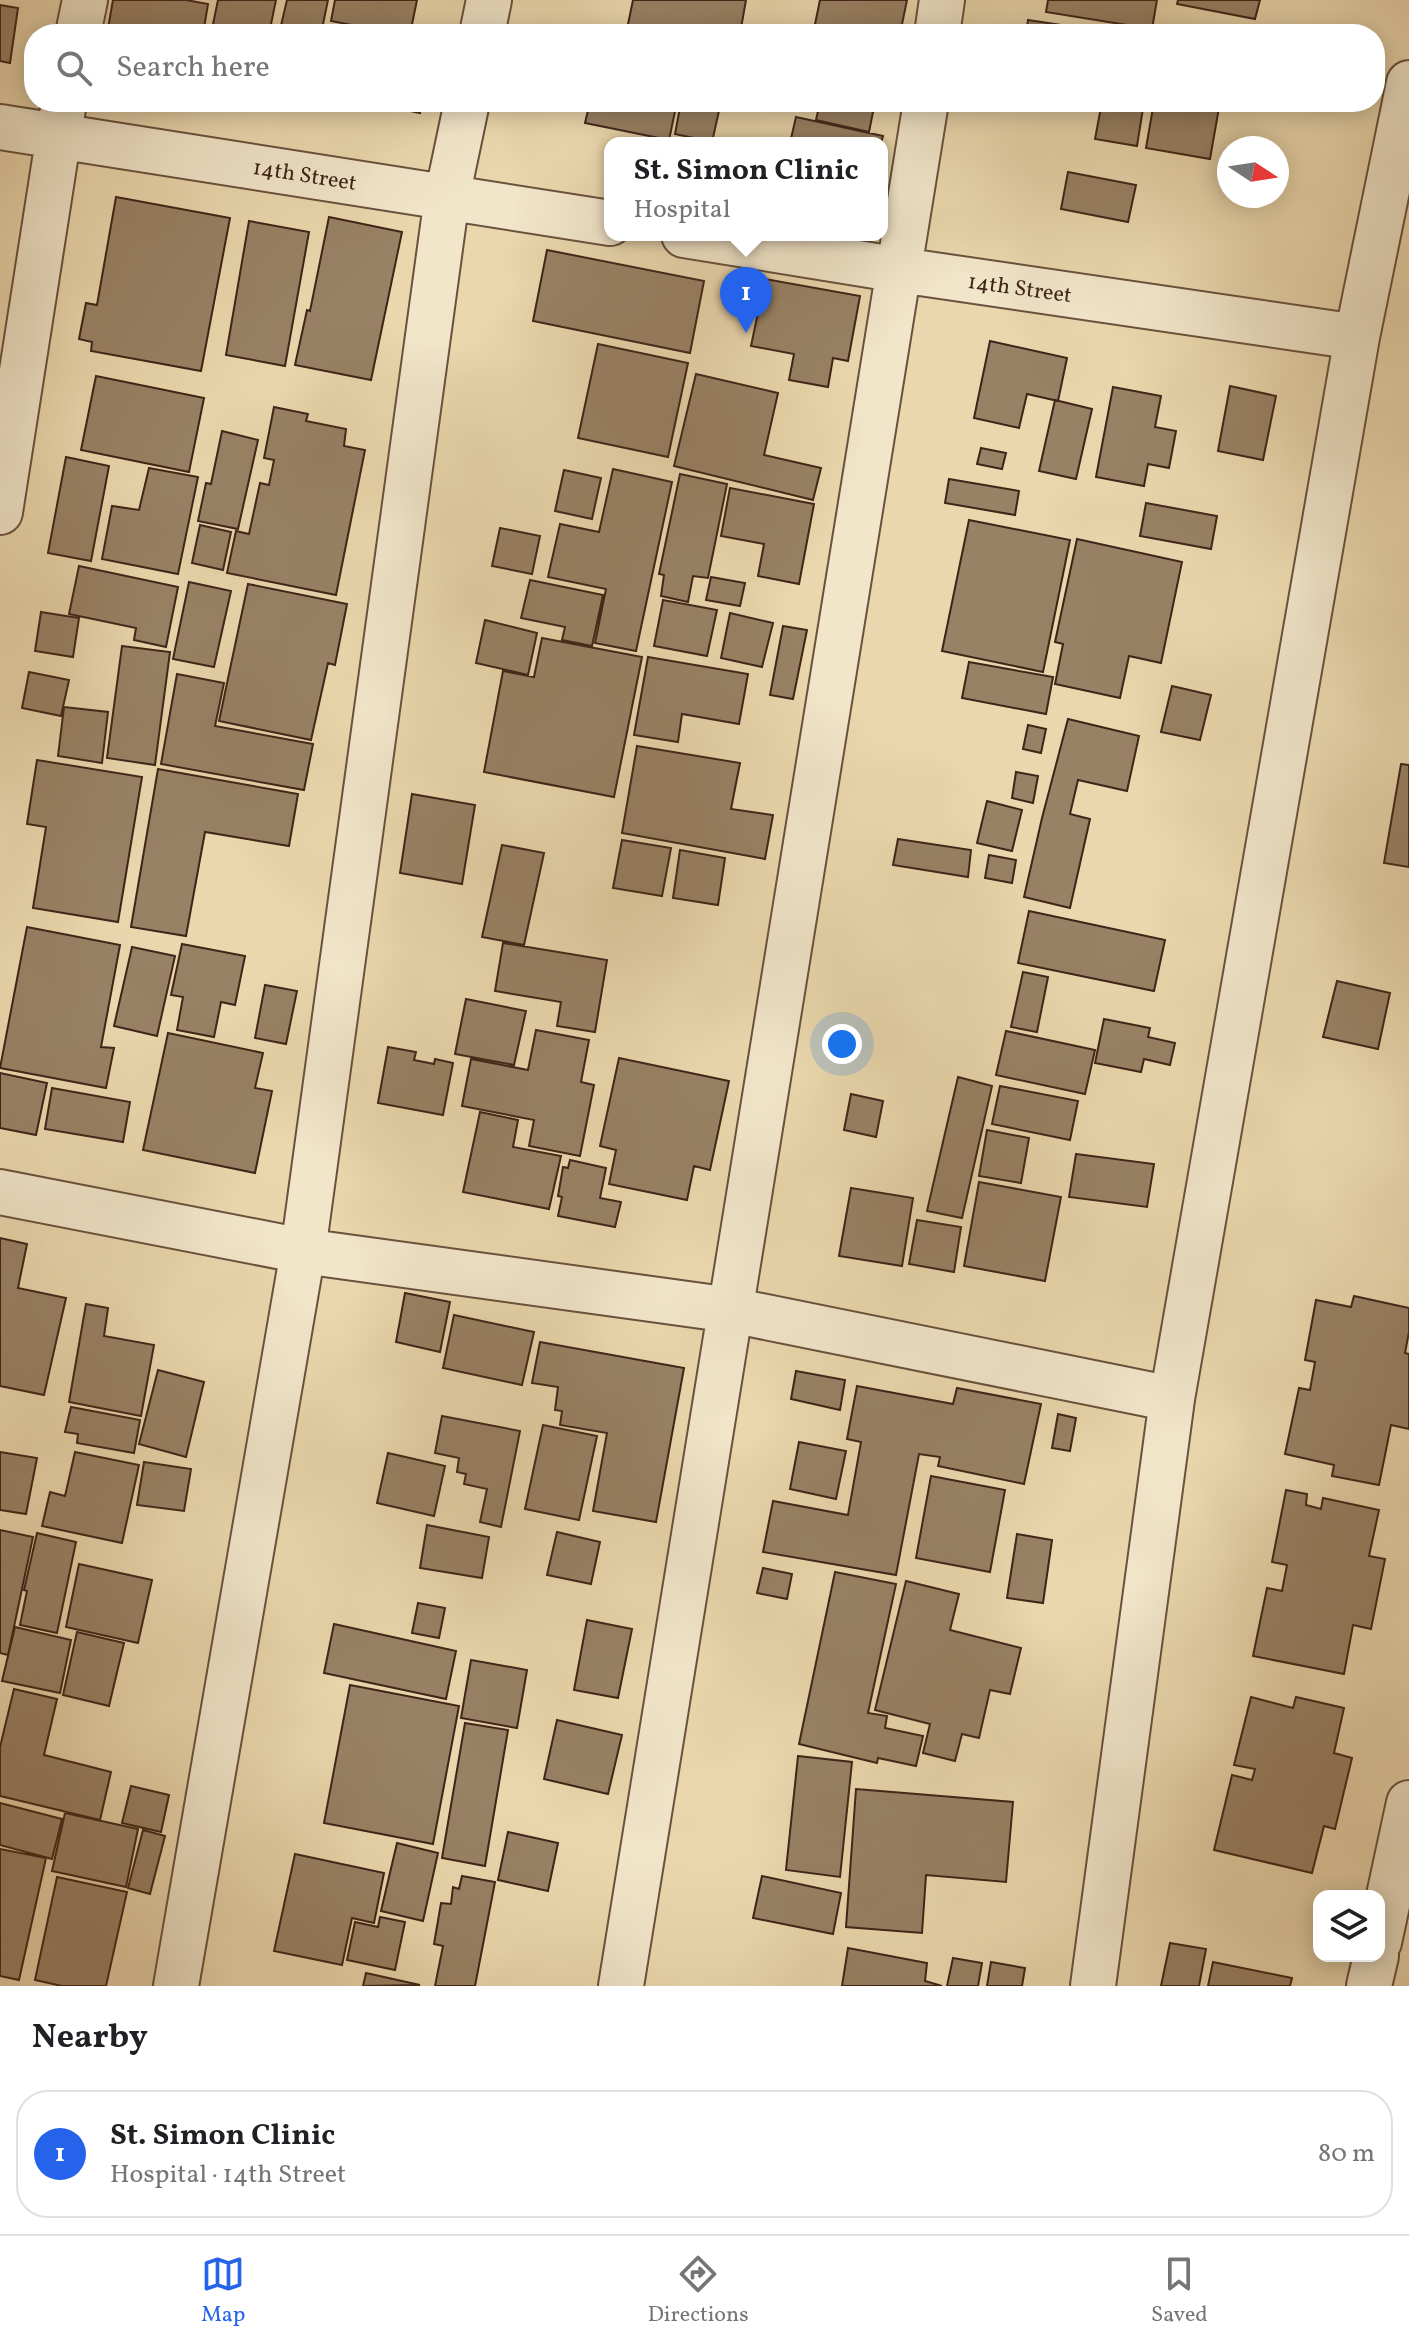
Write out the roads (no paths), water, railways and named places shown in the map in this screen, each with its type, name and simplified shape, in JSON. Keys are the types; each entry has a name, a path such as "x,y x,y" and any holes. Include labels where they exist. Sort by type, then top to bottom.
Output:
{"street":[{"path":"80,24 85,0"},
{"path":"484,24 489,0"},
{"path":"938,24 942,0"},
{"path":"1093,1986 1172,1399 1357,337 1409,83"},
{"path":"176,1986 303,1251 447,197 465,112"},
{"path":"621,1986 924,112"},
{"path":"0,512 61,119"},
{"name":"14th Street","path":"0,127 61,119 447,197 604,222"},
{"name":"14th Street","path":"721,241 1357,337"},
{"path":"0,1192 303,1251 731,1310 1172,1399"},
{"path":"1385,1914 1409,1803"},
{"path":"1369,1986 1375,1962"}],"place":[{"name":"St. Simon Clinic","path":"746,333"}]}
